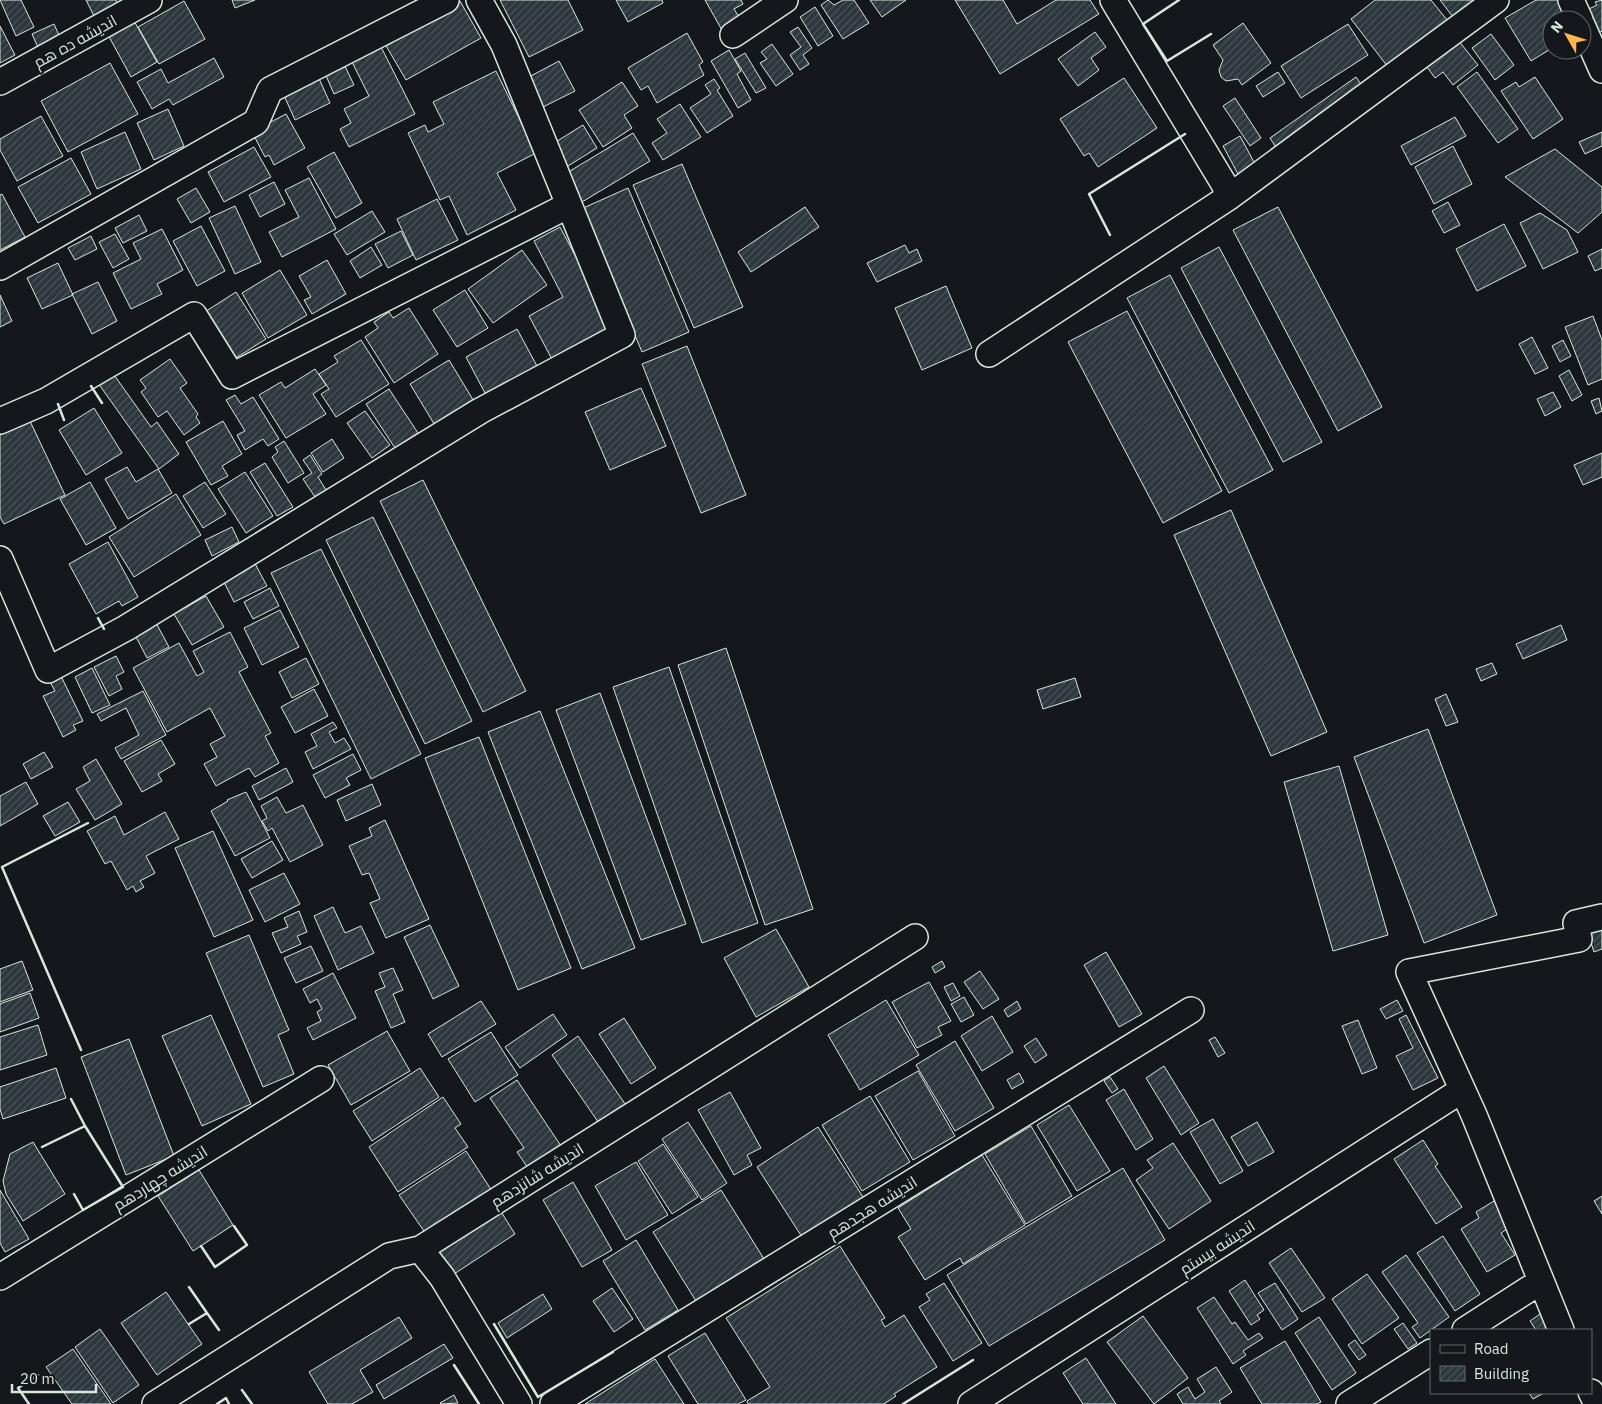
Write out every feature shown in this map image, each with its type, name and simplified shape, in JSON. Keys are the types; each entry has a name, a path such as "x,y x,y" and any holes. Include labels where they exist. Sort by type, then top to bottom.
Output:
{"street":[{"name":"اندیشه ده هم","path":"0,82 149,0"},
{"path":"0,267 256,122 270,90 446,0"},
{"path":"0,559 48,670 126,628 480,411 622,335 504,45 479,0"},
{"path":"733,35 785,0"},
{"path":"1113,0 1224,184 1229,197"},
{"path":"989,354 1229,197 1496,0"},
{"path":"1592,48 1602,70"},
{"path":"0,421 46,401 194,315 232,376 569,204"},
{"path":"1561,1329 1462,1090 1409,972 1578,939 1576,924 1602,917"},
{"name":"اندیشه شانزدهم","path":"156,1404 389,1256 420,1249 916,937"},
{"name":"اندیشه هجدهم","path":"553,1404 1191,1010"},
{"name":"اندیشه چهاردهم","path":"0,1277 321,1079"},
{"name":"اندیشه بیستم","path":"971,1404 1462,1090"},
{"path":"420,1249 442,1276 519,1404"},
{"path":"1467,1329 1540,1282"},
{"path":"1349,1404 1430,1353"}],"building":[{"path":"0,0 21,0 34,27 16,36"},
{"path":"86,0 116,0 119,6 95,18"},
{"path":"232,0 255,0 235,8"},
{"path":"500,0 568,0 583,30 529,57"},
{"path":"616,0 662,0 663,3 628,22"},
{"path":"705,0 741,0 743,4 734,9 739,17 728,23 731,28 723,32"},
{"path":"828,0 834,5 843,0 854,0 869,23 843,39 821,5"},
{"path":"870,0 906,0 882,17"},
{"path":"955,0 1003,0 1017,24 1056,0 1090,0 1099,14 1000,74"},
{"path":"1375,0 1431,0 1447,20 1388,67 1351,19"},
{"path":"1440,0 1484,0 1456,21"},
{"path":"1536,0 1564,0 1570,10 1542,10 1542,54 1531,61 1505,18"},
{"path":"1602,0 1602,31 1594,35 1592,31 1592,10 1587,10 1597,5 1595,2"},
{"path":"184,1 205,39 159,64 138,27"},
{"path":"460,1 481,38 406,80 385,44"},
{"path":"815,7 833,36 818,46 800,17"},
{"path":"133,19 157,62 131,77 107,33"},
{"path":"1243,23 1271,63 1242,85 1238,79 1226,81 1221,77 1219,70 1223,60 1213,45"},
{"path":"54,24 62,42 40,52 32,34"},
{"path":"1348,24 1368,55 1301,98 1281,66"},
{"path":"0,26 15,55 0,63"},
{"path":"798,27 812,48 803,55 809,64 800,70 790,55 801,47 790,32"},
{"path":"1095,32 1106,47 1091,58 1099,70 1078,86 1058,59"},
{"path":"687,33 703,62 699,65 704,75 657,103 648,86 641,90 628,68"},
{"path":"1491,34 1514,65 1495,80 1472,48"},
{"path":"1454,35 1478,65 1453,85 1443,72 1435,78 1424,63"},
{"path":"377,39 415,114 349,147 340,129 351,123 344,109 369,96 348,54"},
{"path":"772,44 793,74 776,86 760,63 767,59 761,52"},
{"path":"729,50 741,71 737,74 751,100 738,108 711,61"},
{"path":"745,53 766,88 756,93 735,59"},
{"path":"214,58 224,77 173,105 169,99 152,109 137,82 161,69 168,83"},
{"path":"559,61 575,91 543,107 527,78"},
{"path":"343,62 354,85 334,94 324,71"},
{"path":"110,63 138,114 68,152 41,101"},
{"path":"496,71 536,153 497,173 516,210 467,235 449,196 440,200 408,133 425,125 428,132 444,124 433,102"},
{"path":"1278,72 1285,83 1263,97 1256,86"},
{"path":"1477,72 1518,129 1498,143 1457,87"},
{"path":"317,74 330,103 295,120 282,91"},
{"path":"1356,77 1363,87 1277,149 1270,138"},
{"path":"1535,77 1563,119 1533,139 1501,91 1516,82 1519,87"},
{"path":"1124,78 1157,128 1098,167 1089,153 1084,156 1060,119"},
{"path":"714,79 720,88 717,90 733,116 707,133 690,108 711,94 705,85"},
{"path":"622,82 638,106 624,115 632,128 603,147 579,110"},
{"path":"1235,98 1261,138 1250,146 1223,106"},
{"path":"680,104 701,137 663,160 652,143 667,133 657,119"},
{"path":"168,109 184,146 154,160 137,123"},
{"path":"286,114 305,148 274,165 269,155 265,157 252,132"},
{"path":"41,116 63,156 17,181 0,150 0,139"},
{"path":"1455,117 1466,136 1411,165 1401,146"},
{"path":"583,125 597,148 568,166 554,143"},
{"path":"125,132 141,169 97,189 81,152"},
{"path":"1602,132 1602,146 1585,154 1579,142"},
{"path":"633,133 650,161 582,202 565,174"},
{"path":"1240,136 1255,164 1238,174 1223,146"},
{"path":"1453,146 1472,184 1434,204 1415,167"},
{"path":"254,147 271,177 224,202 208,172"},
{"path":"1555,149 1602,187 1602,212 1578,233 1505,177"},
{"path":"334,152 362,203 336,218 307,167"},
{"path":"71,158 91,194 38,223 18,187"},
{"path":"682,164 743,307 694,328 633,185"},
{"path":"309,178 336,229 282,257 269,232 299,217 285,190"},
{"path":"274,182 285,204 260,217 249,195"},
{"path":"196,188 210,212 191,223 177,199"},
{"path":"628,188 689,332 642,352 581,209"},
{"path":"2,194 25,237 0,250 0,195"},
{"path":"437,199 458,240 416,260 397,219"},
{"path":"1448,202 1460,225 1444,233 1432,211"},
{"path":"235,206 261,262 235,274 209,218"},
{"path":"805,207 819,227 751,272 738,252"},
{"path":"1278,207 1382,407 1338,431 1233,230"},
{"path":"372,211 385,232 347,255 334,234"},
{"path":"1540,213 1567,230 1578,252 1543,269 1520,223"},
{"path":"139,215 147,231 123,243 115,228"},
{"path":"1504,224 1526,266 1477,291 1456,249"},
{"path":"201,226 225,271 197,286 173,241"},
{"path":"560,227 615,330 554,363 529,316 563,297 534,241"},
{"path":"162,229 183,270 157,284 162,294 131,309 113,273 141,259 133,243"},
{"path":"401,231 413,255 388,268 375,244"},
{"path":"115,234 129,259 113,268 99,242"},
{"path":"91,236 97,249 75,260 68,248"},
{"path":"905,245 909,253 917,249 922,261 877,282 867,263"},
{"path":"371,247 382,265 360,278 350,261"},
{"path":"1219,247 1322,442 1283,462 1181,268"},
{"path":"1602,249 1602,268 1595,271 1588,256"},
{"path":"522,250 547,285 493,323 468,289"},
{"path":"327,260 346,294 312,314 304,300 311,297 299,276"},
{"path":"58,263 73,295 42,309 27,278"},
{"path":"280,270 307,315 268,338 242,293"},
{"path":"1170,275 1273,470 1229,493 1127,298"},
{"path":"98,282 117,321 92,334 72,294"},
{"path":"946,286 972,348 922,370 895,308"},
{"path":"465,290 488,328 457,347 433,310"},
{"path":"236,292 266,339 231,361 200,315"},
{"path":"0,295 12,321 0,327"},
{"path":"409,308 438,354 394,383 365,337 378,328 374,322 389,312 393,318"},
{"path":"1127,311 1222,491 1163,523 1068,342"},
{"path":"1593,316 1602,340 1602,379 1588,385 1565,327"},
{"path":"517,329 537,366 486,395 466,357"},
{"path":"1532,337 1548,368 1535,374 1519,344"},
{"path":"361,340 389,384 336,417 321,394 329,389 319,374 338,362 334,356"},
{"path":"1563,340 1571,356 1560,362 1552,346"},
{"path":"687,346 746,495 701,513 642,364"},
{"path":"170,359 187,383 180,388 198,414 196,417 200,423 184,435 167,411 158,417 141,392 146,388 140,380"},
{"path":"449,360 475,403 436,427 410,384"},
{"path":"315,369 326,385 313,394 326,414 286,438 259,395 281,382 285,388"},
{"path":"1569,370 1582,395 1572,401 1559,376"},
{"path":"112,372 151,427 157,422 179,454 159,469 98,383"},
{"path":"641,388 666,446 610,470 585,412"},
{"path":"389,389 418,433 395,448 366,404"},
{"path":"1553,392 1561,407 1545,416 1537,399"},
{"path":"235,395 241,404 253,397 279,439 268,446 263,439 245,450 237,435 245,431 226,400"},
{"path":"1599,398 1602,411 1596,414 1591,401"},
{"path":"94,408 122,453 86,475 59,430"},
{"path":"365,411 390,445 372,458 347,423"},
{"path":"30,421 65,495 4,524 0,517 0,435"},
{"path":"223,421 242,454 222,466 228,476 211,485 186,442"},
{"path":"332,439 344,458 323,472 311,453"},
{"path":"284,441 304,473 288,483 272,457 278,452 275,447"},
{"path":"1602,453 1602,477 1583,485 1574,465"},
{"path":"310,455 322,474 318,477 326,490 315,497 303,479 312,473 303,460"},
{"path":"265,463 293,507 277,516 250,472"},
{"path":"127,467 136,482 158,469 172,493 128,519 105,479"},
{"path":"245,472 273,516 246,533 218,489"},
{"path":"423,480 526,691 483,712 380,501"},
{"path":"90,482 116,528 86,545 60,499"},
{"path":"205,482 226,514 203,528 183,496"},
{"path":"176,494 201,535 134,577 109,537"},
{"path":"1231,510 1327,732 1271,756 1174,535"},
{"path":"373,517 472,721 425,744 326,540"},
{"path":"232,527 239,542 212,556 205,540"},
{"path":"108,542 138,597 122,606 119,601 96,614 69,564"},
{"path":"321,549 421,754 371,779 271,573"},
{"path":"252,558 267,586 234,602 220,574"},
{"path":"270,588 279,606 253,619 244,602"},
{"path":"206,596 224,627 192,645 174,614"},
{"path":"280,610 299,647 262,665 244,628"},
{"path":"155,621 169,647 147,658 134,633"},
{"path":"1561,625 1567,640 1523,659 1516,644"},
{"path":"230,632 248,667 239,672 271,733 265,736 279,763 255,777 249,768 216,786 204,764 217,757 210,744 225,736 210,708 167,732 133,668 179,643 197,676 204,672 193,651"},
{"path":"726,648 813,909 765,925 678,665"},
{"path":"116,656 124,672 116,676 122,689 109,696 94,667"},
{"path":"306,658 319,684 292,698 279,672"},
{"path":"1492,663 1497,674 1481,681 1476,669"},
{"path":"669,667 758,923 702,943 613,687"},
{"path":"92,668 110,705 92,713 75,677"},
{"path":"60,674 83,721 73,725 76,730 63,737 43,696 55,691 49,680"},
{"path":"1075,678 1081,697 1043,709 1037,690"},
{"path":"314,689 328,716 295,733 281,707"},
{"path":"143,691 166,735 121,759 115,748 139,735 126,708 101,721 97,714"},
{"path":"600,693 686,924 641,940 556,710"},
{"path":"1446,694 1458,722 1446,726 1435,699"},
{"path":"540,711 635,948 582,969 488,732"},
{"path":"333,722 337,728 329,732 335,743 344,738 351,749 313,769 305,752 317,746 311,734"},
{"path":"1428,729 1497,915 1424,943 1354,757"},
{"path":"479,737 571,968 518,990 425,758"},
{"path":"161,740 175,764 158,774 162,781 142,792 124,761"},
{"path":"44,752 53,767 31,779 23,764"},
{"path":"353,754 361,770 346,778 350,785 325,798 313,775"},
{"path":"96,759 122,804 95,820 76,789 90,781 83,767"},
{"path":"1339,766 1388,935 1333,951 1284,782"},
{"path":"286,768 293,782 259,800 252,786"},
{"path":"26,782 38,804 0,826 0,796"},
{"path":"372,784 381,805 346,821 337,800"},
{"path":"246,792 270,838 235,856 211,811 227,800"},
{"path":"277,797 286,813 303,805 323,845 290,862 272,828 268,831 262,821 267,818 261,806"},
{"path":"68,802 80,822 55,836 43,816"},
{"path":"165,812 179,839 146,856 155,873 140,881 144,887 136,892 133,886 127,890 111,861 105,864 87,831 115,816 124,835"},
{"path":"385,820 429,919 386,938 370,903 380,899 369,873 362,875 349,846 372,836 369,828"},
{"path":"213,831 253,920 214,937 175,848"},
{"path":"272,841 283,860 252,878 241,859"},
{"path":"284,873 300,904 265,922 249,890"},
{"path":"333,907 345,933 361,926 374,953 338,970 314,916"},
{"path":"299,911 307,932 297,936 301,944 281,953 272,933 288,927 284,918"},
{"path":"430,925 459,986 433,999 404,937"},
{"path":"1602,926 1602,949 1594,952 1587,931"},
{"path":"776,929 809,987 756,1017 724,958"},
{"path":"249,935 289,1030 278,1035 294,1074 263,1087 206,953"},
{"path":"311,946 323,971 296,983 284,958"},
{"path":"1106,952 1142,1014 1119,1027 1084,965"},
{"path":"22,961 33,990 0,1002 0,969"},
{"path":"942,961 945,967 935,973 932,967"},
{"path":"393,968 403,990 393,994 405,1022 391,1028 375,991 385,987 379,973"},
{"path":"980,971 999,999 983,1009 964,982"},
{"path":"333,973 356,1018 313,1040 307,1028 321,1021 317,1012 322,1009 317,999 310,1003 303,989"},
{"path":"929,982 951,1021 938,1027 942,1035 917,1048 892,1002"},
{"path":"953,983 960,996 951,1001 944,987"},
{"path":"30,993 39,1018 0,1032 0,1004"},
{"path":"964,997 974,1015 961,1022 951,1004"},
{"path":"886,1000 919,1055 860,1090 828,1035"},
{"path":"1397,1000 1403,1011 1386,1019 1380,1009"},
{"path":"481,1001 496,1024 442,1057 428,1034"},
{"path":"1017,1001 1021,1009 1008,1017 1004,1010"},
{"path":"553,1014 567,1035 520,1068 505,1047"},
{"path":"211,1015 251,1104 202,1126 162,1036"},
{"path":"1406,1015 1438,1078 1413,1090 1396,1056 1413,1048 1399,1019"},
{"path":"992,1016 1013,1052 982,1071 961,1036"},
{"path":"624,1018 656,1068 631,1084 599,1034"},
{"path":"1358,1020 1377,1068 1362,1074 1342,1026"},
{"path":"38,1025 47,1055 0,1070 0,1037"},
{"path":"387,1031 410,1071 351,1105 328,1065"},
{"path":"491,1032 518,1075 475,1102 448,1059"},
{"path":"578,1036 630,1111 603,1129 552,1055"},
{"path":"1215,1037 1225,1053 1218,1057 1209,1040"},
{"path":"1036,1038 1047,1055 1035,1063 1024,1046"},
{"path":"129,1039 174,1156 126,1175 81,1057"},
{"path":"955,1041 994,1108 955,1131 916,1065"},
{"path":"1164,1066 1199,1123 1181,1135 1146,1078"},
{"path":"56,1068 66,1098 3,1119 0,1109 0,1087"},
{"path":"420,1068 439,1097 372,1141 353,1111"},
{"path":"918,1071 955,1136 913,1160 875,1096"},
{"path":"1019,1073 1024,1082 1012,1089 1007,1080"},
{"path":"1110,1077 1118,1089 1112,1093 1104,1081"},
{"path":"517,1080 561,1146 528,1168 517,1152 524,1148 490,1098"},
{"path":"1124,1089 1153,1139 1136,1150 1106,1100"},
{"path":"730,1092 761,1148 747,1155 752,1165 734,1175 698,1110"},
{"path":"870,1096 910,1162 862,1191 822,1125"},
{"path":"443,1097 461,1124 455,1128 468,1147 398,1192 369,1147"},
{"path":"1069,1105 1110,1171 1077,1191 1037,1125"},
{"path":"1213,1119 1243,1171 1220,1184 1190,1132"},
{"path":"688,1122 727,1183 702,1200 662,1139"},
{"path":"1257,1122 1274,1152 1248,1166 1231,1137"},
{"path":"1031,1126 1072,1196 1026,1224 985,1154"},
{"path":"818,1127 863,1197 802,1237 757,1167"},
{"path":"1423,1140 1438,1164 1435,1166 1462,1207 1436,1224 1394,1159"},
{"path":"33,1142 65,1194 23,1221 6,1194 3,1181 10,1154"},
{"path":"1173,1143 1211,1201 1169,1229 1136,1180 1153,1168 1147,1160"},
{"path":"663,1144 698,1197 672,1214 638,1161"},
{"path":"466,1151 492,1191 426,1234 399,1195"},
{"path":"982,1155 1025,1225 963,1264 960,1258 925,1280 898,1237 911,1229 898,1208"},
{"path":"636,1162 668,1215 626,1240 595,1186"},
{"path":"1123,1168 1165,1240 989,1346 947,1275"},
{"path":"199,1170 233,1225 193,1251 158,1196"},
{"path":"573,1182 612,1250 582,1267 543,1200"},
{"path":"0,1190 29,1239 5,1252 0,1243"},
{"path":"721,1190 764,1259 696,1301 653,1232"},
{"path":"1602,1196 1602,1214 1594,1201"},
{"path":"1494,1201 1510,1227 1501,1233 1515,1255 1487,1272 1461,1229 1479,1218 1476,1212"},
{"path":"500,1210 515,1234 451,1276 435,1252"},
{"path":"1443,1236 1480,1294 1455,1311 1417,1253"},
{"path":"636,1240 678,1310 645,1330 603,1261"},
{"path":"840,1246 885,1318 881,1320 885,1327 904,1315 937,1367 894,1394 896,1396 884,1404 748,1404 747,1401 770,1387 726,1318"},
{"path":"1291,1248 1325,1298 1302,1312 1269,1263"},
{"path":"1406,1255 1449,1317 1420,1338 1412,1327 1418,1323 1382,1272"},
{"path":"1367,1274 1399,1318 1362,1344 1332,1299"},
{"path":"1245,1280 1264,1310 1257,1315 1260,1319 1251,1325 1229,1291"},
{"path":"944,1283 982,1343 953,1361 919,1307 930,1300 926,1294"},
{"path":"1275,1283 1298,1319 1282,1330 1258,1293"},
{"path":"612,1288 633,1319 614,1332 593,1301"},
{"path":"166,1292 202,1344 157,1375 121,1323"},
{"path":"543,1294 552,1309 507,1338 498,1323"},
{"path":"1214,1297 1232,1324 1235,1322 1248,1340 1259,1333 1263,1338 1243,1351 1246,1355 1233,1364 1197,1308"},
{"path":"1543,1312 1554,1329 1535,1329 1530,1321"},
{"path":"1143,1316 1188,1378 1154,1404 1107,1342"},
{"path":"399,1317 412,1338 360,1370 373,1392 352,1404 328,1404 309,1372"},
{"path":"1319,1317 1356,1373 1332,1390 1295,1333"},
{"path":"1403,1323 1417,1343 1408,1349 1394,1329"},
{"path":"100,1329 139,1385 113,1403 75,1347"},
{"path":"705,1333 746,1400 738,1404 698,1404 668,1356"},
{"path":"1355,1340 1366,1355 1359,1360 1348,1345"},
{"path":"1285,1341 1321,1402 1317,1404 1262,1404 1240,1368"},
{"path":"444,1344 453,1358 384,1399 376,1385"},
{"path":"73,1349 111,1404 72,1404 46,1367"},
{"path":"1086,1358 1116,1404 1083,1404 1063,1373"},
{"path":"655,1359 684,1404 585,1404"},
{"path":"1216,1367 1232,1392 1219,1401 1221,1404 1183,1404 1177,1394 1188,1387 1195,1399 1205,1392 1197,1379"},
{"path":"1530,1394 1542,1394 1533,1399"},
{"path":"454,1395 458,1403 440,1403"}],"wall":[{"path":"1179,0 1143,24 1167,61 1211,34"},
{"path":"1110,235 1089,194 1185,134"},
{"path":"91,386 102,403"},
{"path":"58,404 64,420"},
{"path":"98,618 104,629"},
{"path":"81,1050 2,867 88,823"},
{"path":"71,1099 85,1126 123,1187 83,1210 74,1194"},
{"path":"42,1147 85,1126"},
{"path":"201,1246 215,1267 247,1245 234,1226"},
{"path":"189,1287 207,1313 189,1324"},
{"path":"207,1313 219,1330"},
{"path":"494,1324 538,1397 613,1352"},
{"path":"903,1404 973,1360"},
{"path":"454,1365 479,1404"},
{"path":"29,1404 18,1388 38,1375"},
{"path":"242,1390 252,1404"},
{"path":"217,1404 226,1398 229,1404"}]}
